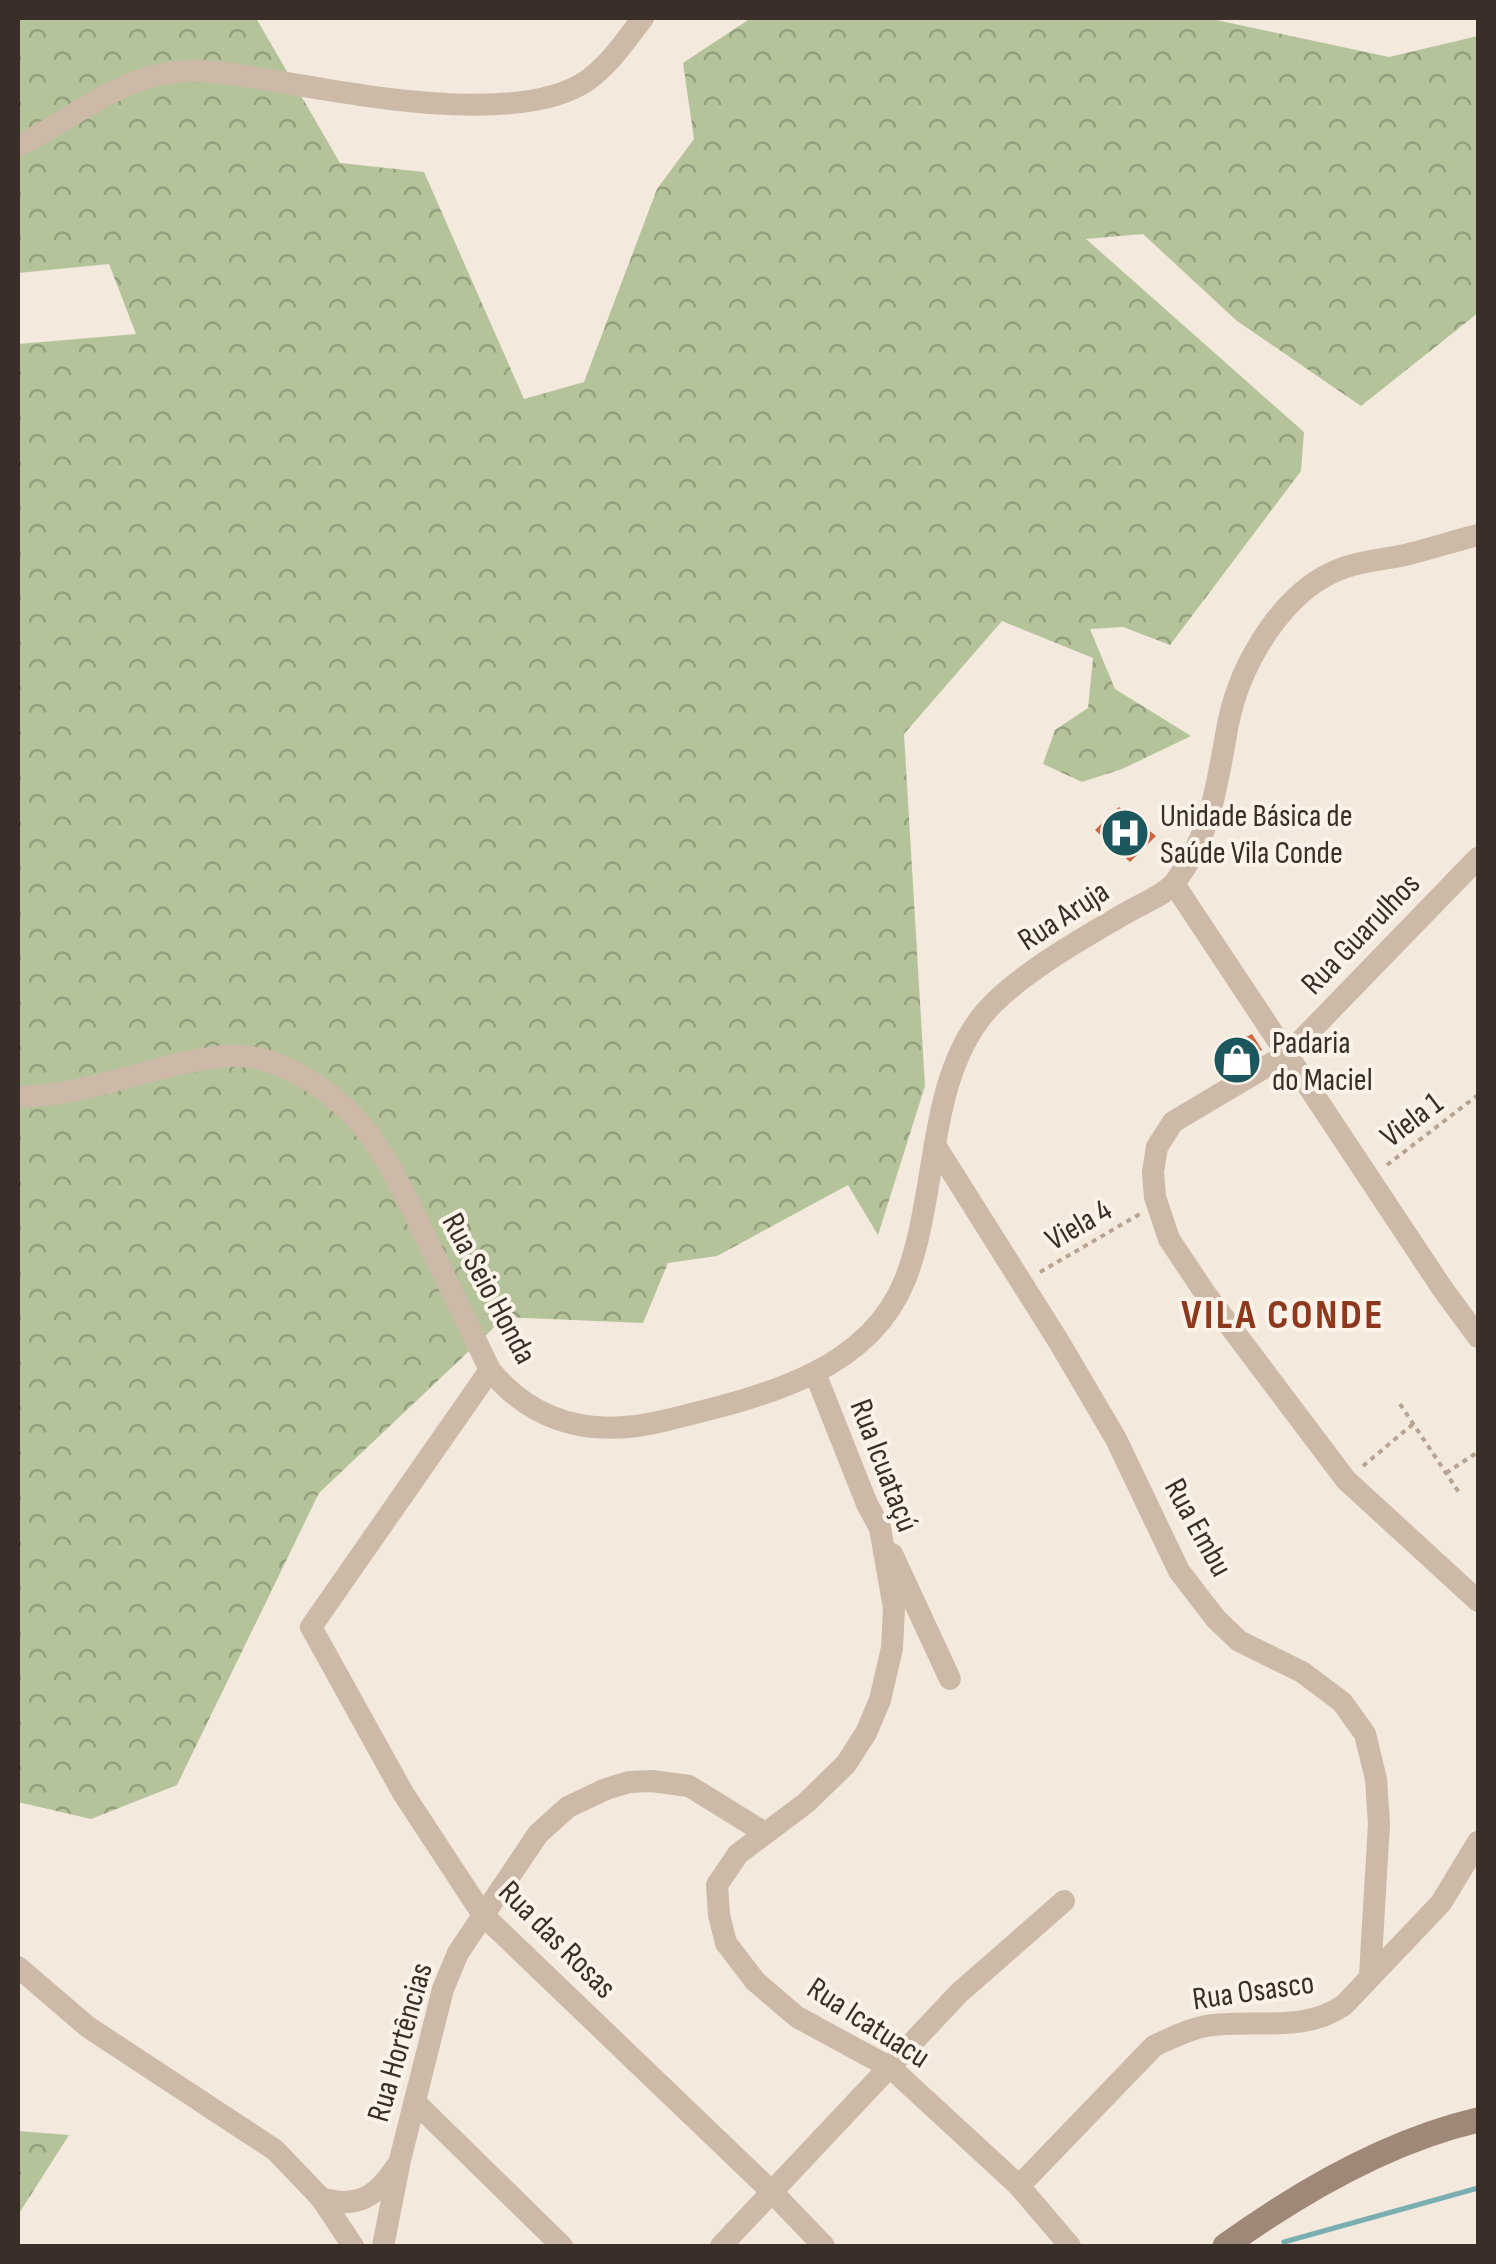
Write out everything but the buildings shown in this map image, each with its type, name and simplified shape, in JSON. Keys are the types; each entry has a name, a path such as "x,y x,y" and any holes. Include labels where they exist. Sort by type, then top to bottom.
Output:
{"street":[{"path":"18,146 101,98 168,73 210,72 435,104 492,104 553,96 586,82 614,57 643,18"},
{"name":"Rua Aruja","path":"935,1145 950,1075 982,1016 1026,977 1074,943 1174,884 1206,828 1219,786 1228,722 1240,682 1269,630 1296,598 1320,578 1345,567 1478,535"},
{"name":"Rua Guarulhos","path":"1474,1597 1346,1480 1205,1294 1169,1239 1153,1172 1157,1148 1173,1122 1289,1053 1478,858"},
{"path":"1174,884 1442,1288 1478,1336"},
{"name":"Rua Seio Honda","path":"18,1097 56,1094 175,1064 231,1056 256,1058 299,1074 340,1105 398,1180 490,1370 529,1408 572,1425 653,1424 762,1396 815,1373 850,1352 885,1315 904,1282 921,1230 935,1145"},
{"name":"Rua Embu","path":"935,1145 1116,1440 1179,1572 1216,1619 1240,1641 1302,1672 1342,1702 1365,1734 1376,1779 1379,1824 1370,1974"},
{"path":"1442,1288 1478,1317"},
{"name":"Rua das Rosas","path":"490,1370 311,1627 403,1793 483,1915 824,2246"},
{"name":"Rua Icuataçú","path":"765,1834 806,1803 846,1764 866,1733 880,1700 892,1648 894,1608 880,1528 815,1373"},
{"path":"880,1528 950,1679"},
{"path":"1474,1597 1478,1620"},
{"name":"Rua Hortências","path":"383,2246 442,1988 458,1954 538,1834 568,1807 629,1782 652,1781 689,1786 765,1834"},
{"name":"Rua Icatuacu","path":"765,1834 738,1854 717,1885 718,1915 726,1943 755,1981 797,2017 891,2068 1019,2186 1070,2246"},
{"name":"Rua Osasco","path":"1019,2186 1154,2046 1207,2026 1311,2022 1344,2005 1441,1903 1478,1842"},
{"path":"722,2246 958,1993 1064,1901"},
{"path":"18,1968 88,2027 275,2150 320,2198 353,2246"},
{"path":"415,2102 562,2246"},
{"path":"1224,2246 1334,2176 1440,2130 1478,2120"},
{"path":"320,2198 350,2204 364,2200 384,2185 400,2160"}],"path":[{"name":"Viela 1","path":"1371,1177 1478,1096"},
{"name":"Viela 4","path":"1022,1282 1158,1204"},
{"path":"1400,1404 1460,1494"},
{"path":"1346,1480 1414,1424"},
{"path":"1446,1473 1478,1452"}],"green space":[{"path":"18,18 256,18 340,163 424,172 524,399 584,382 657,189 694,139 683,63 751,18 1207,18 1389,57 1478,36 1478,313 1361,406 1237,321 1143,234 1086,239 1304,432 1301,471 1170,645 1123,627 1090,629 1115,689 1191,736 1122,769 1082,782 1043,764 1055,730 1088,708 1093,658 1002,621 904,734 925,1086 878,1235 848,1185 717,1256 668,1263 643,1323 505,1317 319,1493 177,1785 91,1819 18,1802 18,344 136,334 109,264 18,273"},
{"path":"18,2131 69,2135 18,2215"}],"waterway":[{"path":"1284,2242 1478,2188"}],"place":[{"name":"Unidade Básica de Saúde Vila Conde","path":"1125,833"},
{"name":"Padaria do Maciel","path":"1237,1060"}],"district":[{"name":"VILA CONDE","path":"1283,1313"}]}
